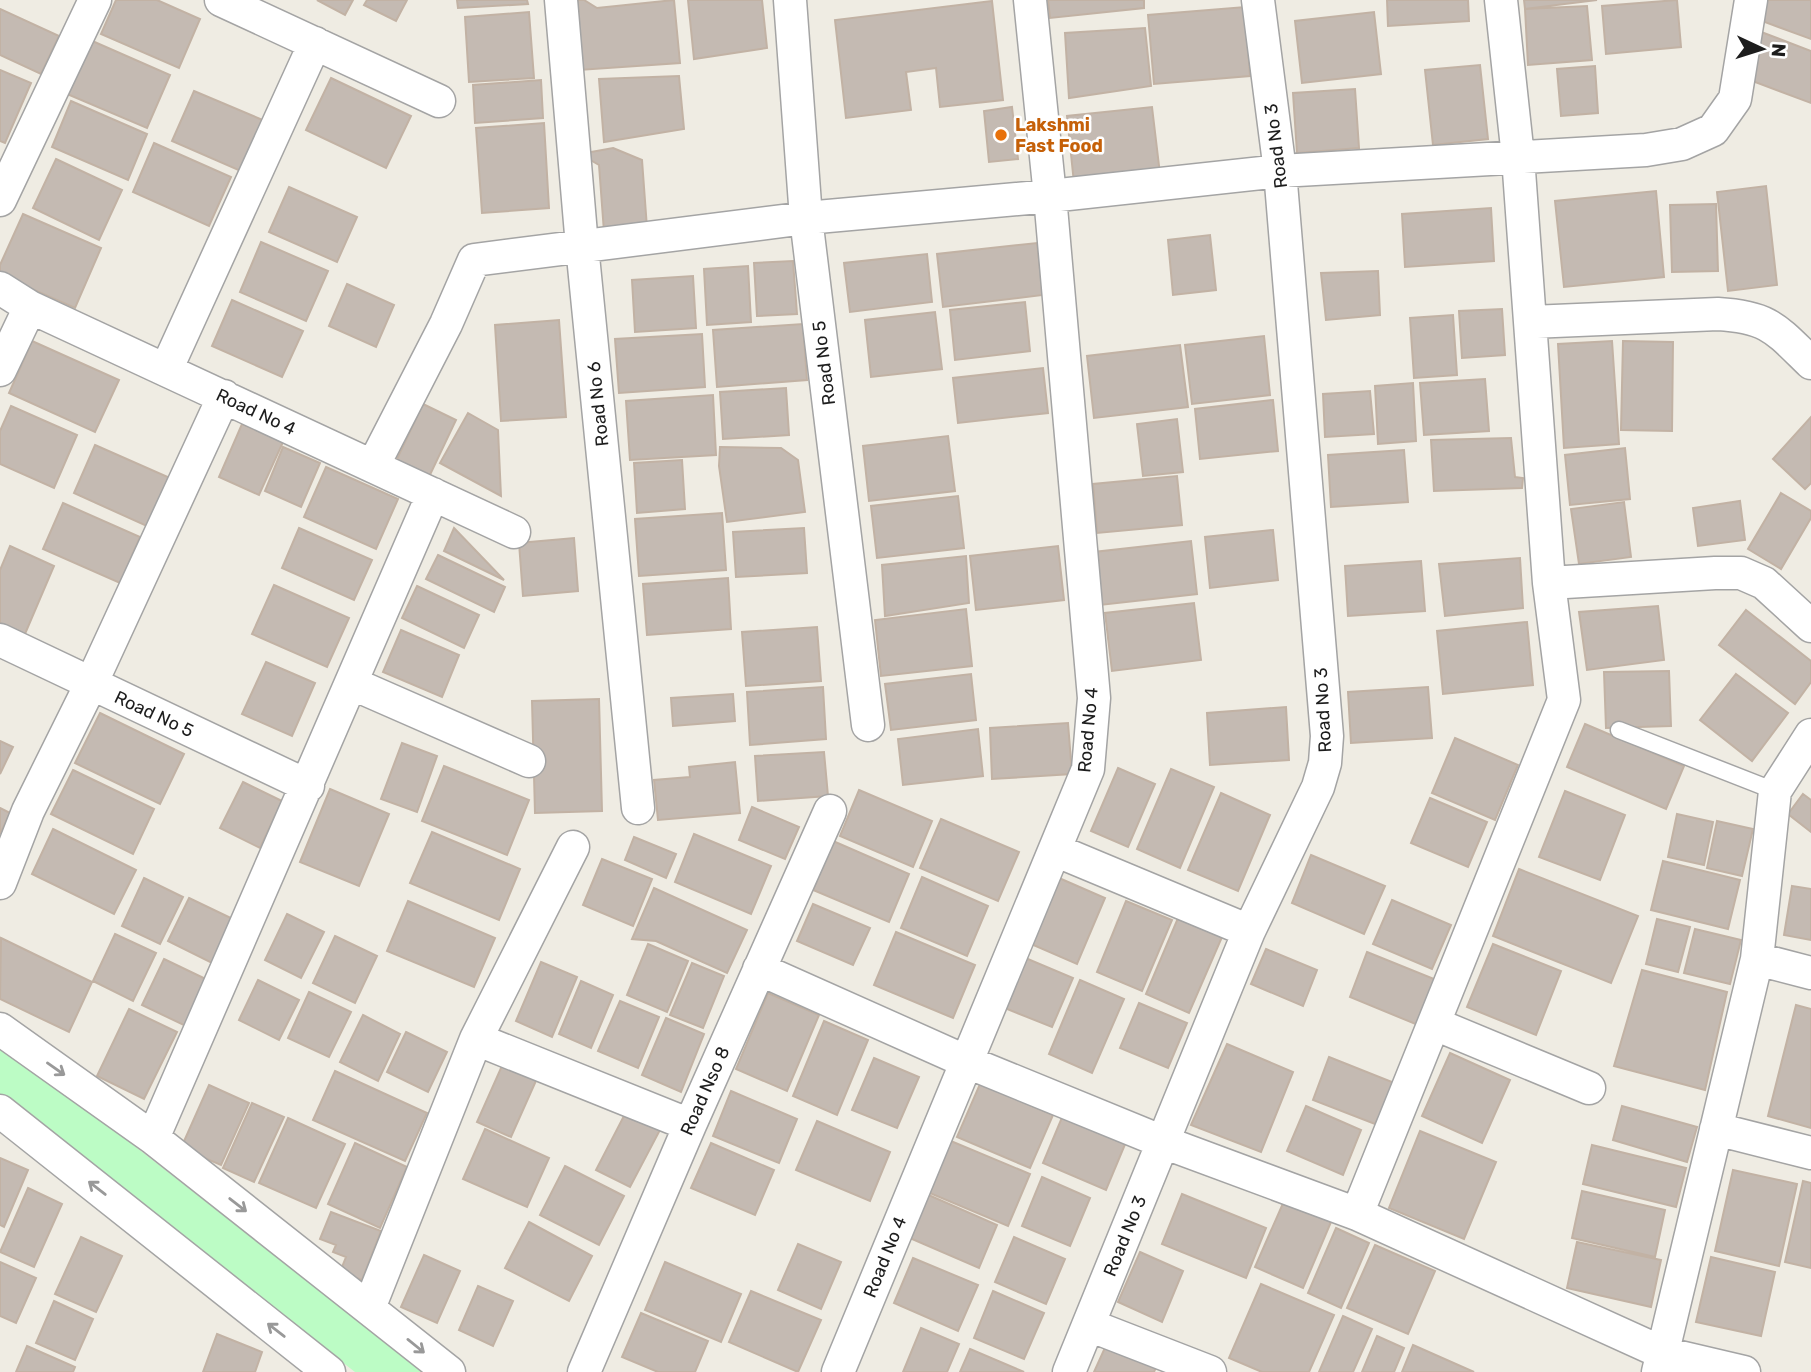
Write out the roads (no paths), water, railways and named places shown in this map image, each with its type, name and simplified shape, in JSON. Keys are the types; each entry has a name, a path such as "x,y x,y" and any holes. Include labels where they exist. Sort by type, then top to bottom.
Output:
{"street":[{"path":"0,200 95,0"},
{"path":"221,0 439,101"},
{"name":"Road No 6","path":"561,0 582,246 638,808"},
{"name":"Road No 5","path":"790,0 806,218 868,725"},
{"name":"Road No 4","path":"838,1372 1088,769 1094,698 1030,0"},
{"name":"Road No 3","path":"1069,1372 1249,931 1318,787 1325,763 1327,736 1280,171 1258,0"},
{"path":"1357,1214 1564,700 1549,583 1518,157 1501,0"},
{"path":"373,466 446,324 474,260 806,218 1050,196 1280,171 1646,150 1682,144 1713,130 1735,99 1751,0"},
{"path":"166,370 315,43"},
{"name":"Road No 4","path":"0,288 30,307 514,532"},
{"path":"0,370 30,307"},
{"path":"1531,322 1718,314 1746,316 1775,328 1811,363"},
{"path":"0,883 28,811 91,684 224,396"},
{"path":"153,1138 433,494"},
{"path":"1549,583 1741,573 1764,583 1811,626"},
{"name":"Road No 5","path":"0,640 307,786"},
{"path":"351,683 529,761"},
{"path":"1660,1363 1757,959 1775,791 1811,735"},
{"name":"Road Nso 8","path":"584,1372 690,1125 830,811"},
{"path":"369,1308 476,1039 573,847"},
{"path":"1055,850 1249,931"},
{"path":"1757,959 1811,973"},
{"path":"759,969 965,1061 1163,1142 1357,1214 1660,1363 1744,1372"},
{"path":"1435,1024 1589,1088"},
{"path":"0,1029 153,1138 449,1372"},
{"path":"476,1039 690,1125"},
{"path":"0,1111 329,1372"},
{"path":"1716,1129 1811,1153"},
{"path":"1089,1325 1210,1372"}],"lane":[{"path":"1619,730 1775,791"}],"place":[{"name":"Lakshmi Fast Food","path":"1001,135"}]}
